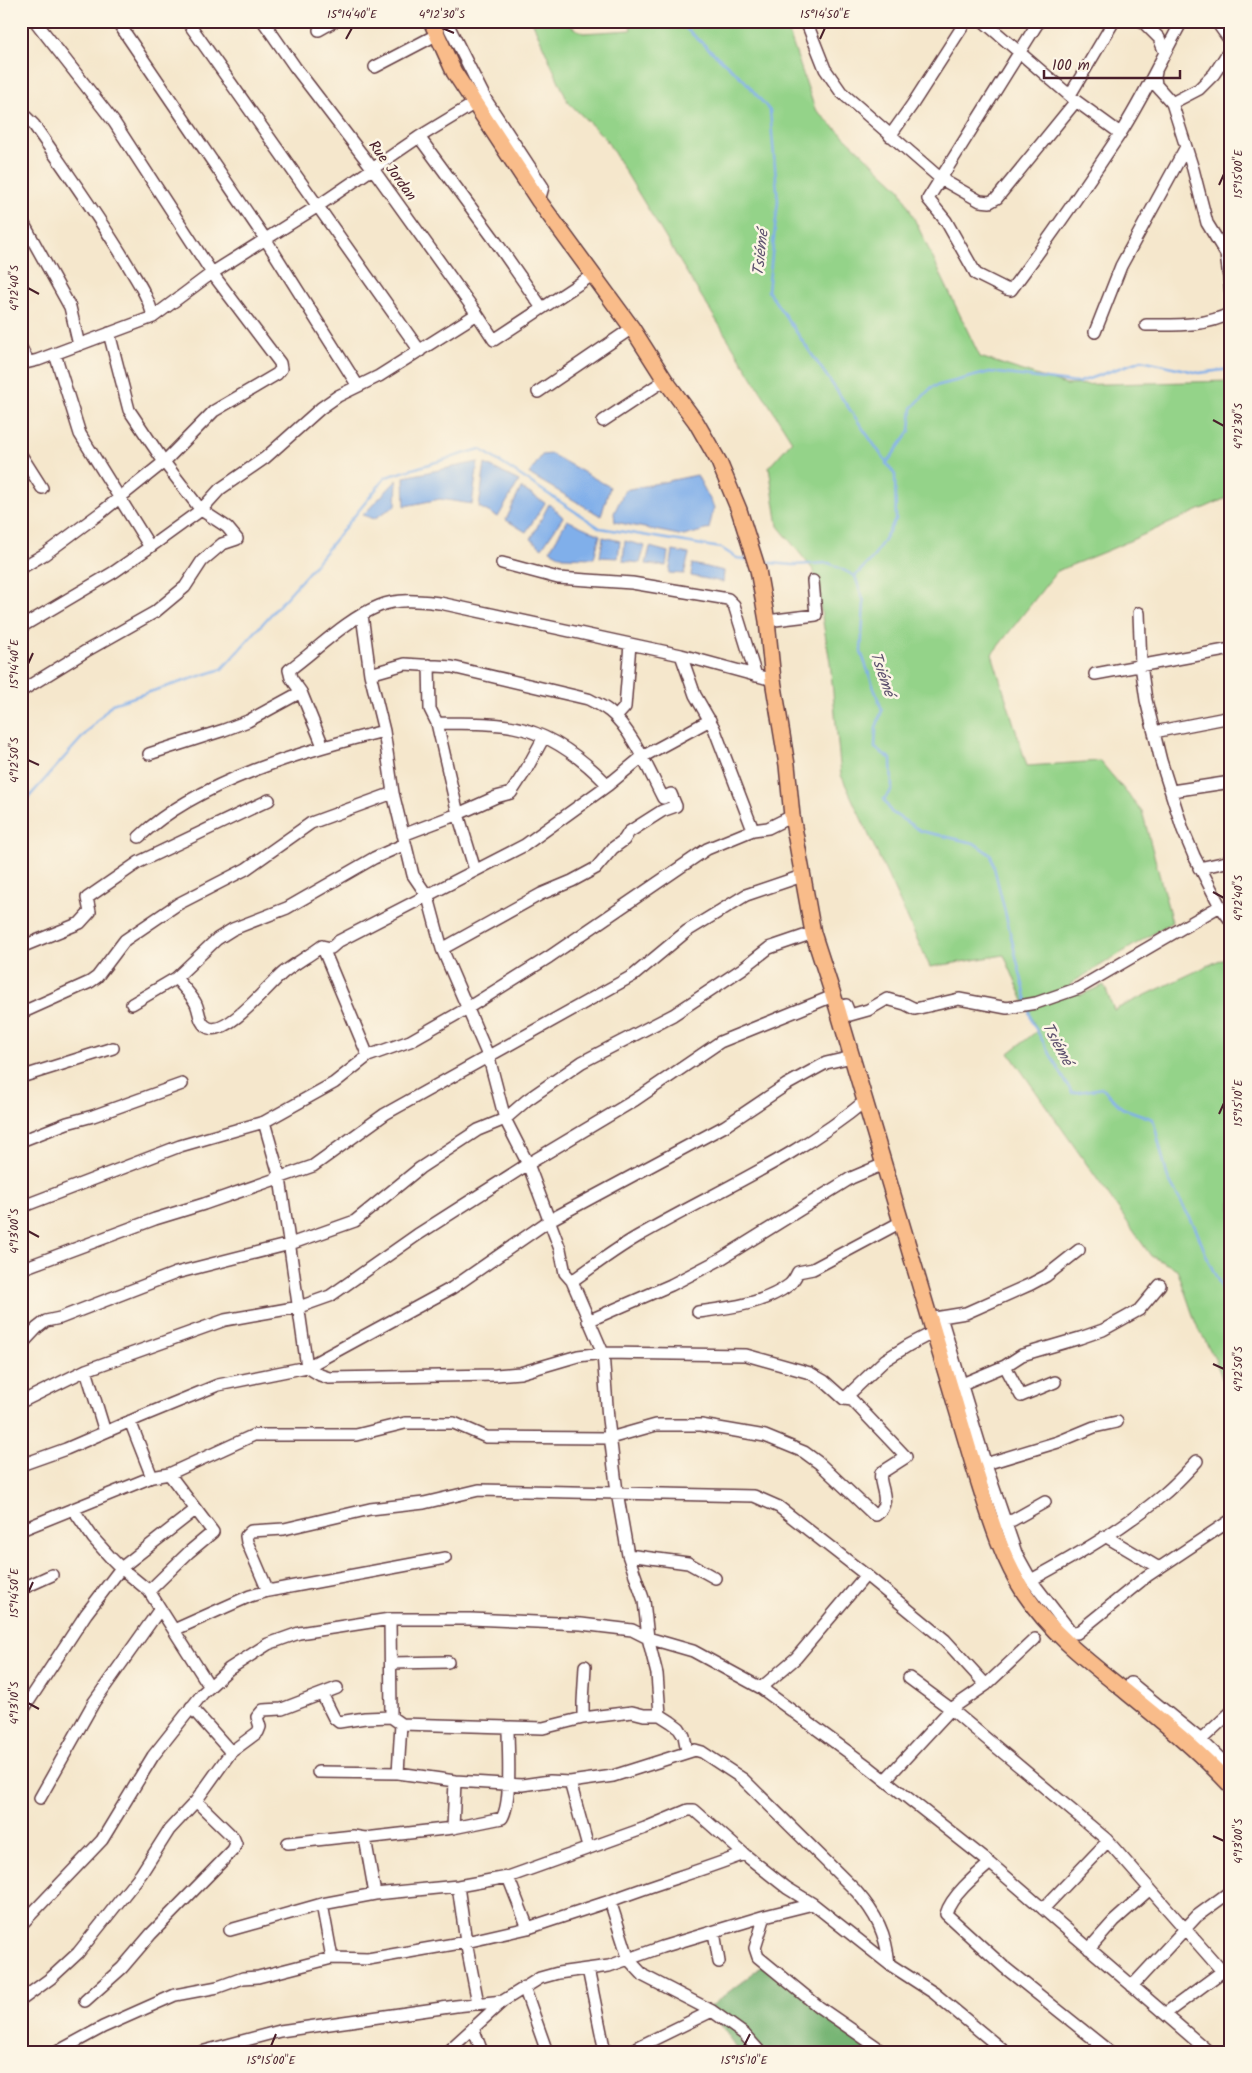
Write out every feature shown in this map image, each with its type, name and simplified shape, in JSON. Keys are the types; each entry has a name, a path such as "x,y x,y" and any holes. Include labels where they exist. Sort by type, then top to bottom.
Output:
{"main road":[{"path":"437,24 454,72 539,201 594,274 632,328 664,380 696,422 720,462 739,510 758,570 767,621 773,680 787,765 792,816 813,933 901,1222 935,1323 1010,1567 1026,1595 1051,1627 1081,1656 1209,1762 1231,1786"}],"street":[{"path":"21,568 45,554 164,462 214,411 277,374 281,369 280,363 212,273 114,122 35,21"},
{"path":"116,21 266,240 358,386"},
{"path":"187,21 420,351"},
{"name":"Rue Jordan","path":"262,21 373,169 494,340 542,308"},
{"path":"319,30 335,21"},
{"path":"806,21 825,69 841,92 941,179 980,201 990,202 994,201 1073,98 1114,21"},
{"path":"890,136 966,21"},
{"path":"982,21 1073,98 1120,133"},
{"path":"1039,21 928,199 946,221 976,274 1011,290 1074,202 1120,133 1182,21"},
{"path":"1142,21 1159,38 1165,53"},
{"path":"1216,21 1231,42"},
{"path":"375,67 437,24 543,187 539,201"},
{"path":"1172,103 1200,89 1214,74 1231,48"},
{"path":"1156,71 1154,77 1156,85 1172,103 1207,223 1226,254 1231,292"},
{"path":"21,348 24,363 55,354 153,317 212,273 318,206 419,137 475,103"},
{"path":"21,112 34,125 104,225 151,306 153,317"},
{"path":"419,137 542,308 594,274"},
{"path":"1095,332 1121,266 1186,147"},
{"path":"21,219 70,307 79,345"},
{"path":"21,627 114,572 201,510 220,488 265,458 320,408 338,396 420,351 477,314"},
{"path":"1146,325 1198,324 1220,319 1231,314"},
{"path":"538,392 632,328"},
{"path":"21,692 86,650 155,612 186,587 202,561 222,544 237,539 227,526 201,510 164,462 129,410 109,333"},
{"path":"55,354 80,434 150,547"},
{"path":"603,421 664,380"},
{"path":"21,455 42,488"},
{"path":"502,563 558,578 632,582 728,599 736,609 756,676"},
{"path":"767,621 816,615 813,581"},
{"path":"323,746 301,692 288,670 362,615 391,603 425,601 681,655 773,680"},
{"path":"1139,613 1141,665 1146,700 1183,830 1199,868 1220,906 1231,921"},
{"path":"362,615 370,674 384,731 393,793 413,875 428,897 442,949 466,1009 489,1058 505,1119 528,1164 560,1249 565,1273 572,1281 603,1354 610,1438 617,1492 628,1555 644,1601 648,1638 657,1674 660,1715"},
{"path":"616,717 625,706 630,644"},
{"path":"1095,674 1231,649"},
{"path":"681,655 690,684 700,706 710,720 753,830"},
{"path":"370,674 405,664 452,667 588,700 609,710 616,717 642,758 663,798 671,794 676,806 662,811 628,832 624,840 613,848 596,868 572,881 540,894 442,949"},
{"path":"429,665 430,710 437,723 458,814 476,870"},
{"path":"149,754 248,721 301,692"},
{"path":"1154,732 1231,718"},
{"path":"176,978 196,1003 202,1023 209,1028 216,1028 243,1014 262,992 284,972 322,946 331,948 339,941 428,897 525,845 642,758 710,720"},
{"path":"437,723 516,727 544,736 552,739 595,772 608,785"},
{"path":"139,837 154,823 212,788 323,746 384,731"},
{"path":"132,1004 176,978 217,940 233,929 287,908 404,839 496,797 511,793 544,736"},
{"path":"1172,791 1231,782"},
{"path":"21,1013 98,977 121,945 132,934 178,904 246,869 311,823 393,793"},
{"path":"21,946 80,923 90,912 87,898 139,862 269,800"},
{"path":"21,1207 180,1146 264,1122 334,1083 368,1056 410,1041 466,1009 549,957 707,849 753,830 768,828 792,816"},
{"path":"1199,868 1231,861"},
{"path":"21,1269 155,1219 313,1166 385,1114 489,1058 634,975 687,931 746,895 802,876"},
{"path":"21,1402 86,1370 225,1320 299,1306 330,1296 417,1235 528,1164 634,1100 720,1042 835,1001 846,1005 850,1015 868,1010 886,999 915,1009 958,1000 1007,1008 1036,1003 1080,988 1220,906"},
{"path":"21,1345 36,1328 46,1322 176,1273 290,1244 356,1221 420,1168 478,1130 505,1119 527,1100 582,1062 673,1015 742,969 769,948 813,933"},
{"path":"322,946 368,1056"},
{"path":"21,1077 113,1048"},
{"path":"21,1465 66,1449 218,1385 307,1368 452,1288 550,1220 725,1126 786,1085 826,1063 852,1057"},
{"path":"21,1141 67,1123 94,1116 182,1084"},
{"path":"572,1281 629,1241 781,1158 847,1116 865,1101"},
{"path":"264,1122 280,1178 307,1368"},
{"path":"588,1321 670,1285 720,1260 851,1178 884,1164"},
{"path":"698,1312 738,1307 761,1299 791,1284 798,1272 813,1269 901,1222"},
{"path":"844,1399 885,1360 935,1323 966,1313 1031,1284 1046,1276 1080,1250"},
{"path":"962,1384 1006,1366 1022,1355 1103,1330 1139,1310 1160,1285"},
{"path":"935,1323 962,1384 980,1466 1058,1442 1094,1427 1117,1422"},
{"path":"21,1530 152,1477 169,1474 254,1435 356,1435 405,1422 454,1423 486,1437 610,1438 656,1425 701,1425 765,1436 804,1452 819,1463 876,1515 880,1512 884,1499 884,1489 880,1479 881,1473 906,1458 852,1400 844,1399 824,1381 810,1373 746,1354 603,1354 578,1356 520,1373 496,1375 329,1378 320,1376 307,1368"},
{"path":"1006,1366 1021,1396 1055,1382"},
{"path":"86,1370 105,1432"},
{"path":"130,1421 152,1477"},
{"path":"1031,1580 1082,1552 1165,1493 1197,1461"},
{"path":"150,1591 188,1552 212,1535 213,1532 169,1474"},
{"path":"268,1591 247,1542 246,1536 252,1531 284,1530 370,1509 424,1503 479,1490 754,1496 779,1507 866,1575 945,1640 986,1685"},
{"path":"1044,1502 1013,1520 998,1523 1031,1580 1072,1634 1159,1568 1231,1520"},
{"path":"73,1509 93,1538 121,1568 150,1591 210,1687"},
{"path":"21,1713 86,1614 121,1568 195,1510"},
{"path":"1105,1536 1159,1568"},
{"path":"628,1555 688,1562 715,1578"},
{"path":"174,1630 250,1596 268,1591 445,1558"},
{"path":"21,1589 52,1574"},
{"path":"761,1688 796,1658 866,1575"},
{"path":"40,1798 94,1702 160,1609"},
{"path":"390,1619 391,1717"},
{"path":"21,1925 102,1840 153,1756 191,1707 229,1669 268,1644 299,1633 390,1619 471,1619 581,1624 632,1630 648,1638 694,1651 761,1688 885,1780 990,1863 1209,2052"},
{"path":"885,1780 951,1710 986,1685 1035,1639"},
{"path":"391,1663 448,1662"},
{"path":"584,1718 582,1702 585,1666"},
{"path":"909,1678 951,1710 1108,1841 1186,1930 1227,1968 1166,2013"},
{"path":"1131,1684 1201,1740 1231,1769"},
{"path":"21,2000 51,1978 78,1953 141,1874 169,1830 196,1801 231,1752 258,1732 260,1727 257,1718 263,1710 282,1709 337,1688"},
{"path":"322,1694 334,1718 339,1722 391,1717 401,1724 543,1728 619,1712 660,1715 679,1728 684,1736 687,1751"},
{"path":"191,1707 231,1752"},
{"path":"1201,1740 1231,1712"},
{"path":"398,1773 401,1724"},
{"path":"288,1843 353,1836 364,1838 453,1828 502,1818 505,1814 508,1785 508,1728"},
{"path":"318,1772 398,1773 455,1781 508,1785 550,1781 570,1782 613,1776 655,1764 687,1751 695,1750 702,1752 743,1778 856,1891 872,1910 882,1930 889,1964"},
{"path":"453,1828 455,1781"},
{"path":"570,1782 588,1847"},
{"path":"85,2001 122,1968 151,1934 233,1850 236,1844 234,1837 196,1801"},
{"path":"230,1930 322,1904 375,1894 458,1886 508,1877 588,1847 646,1828 688,1810 694,1810 744,1854 787,1888 813,1904 889,1964 934,1993 1005,2052"},
{"path":"364,1838 375,1894"},
{"path":"1043,1909 1108,1841"},
{"path":"57,2052 103,2027 175,1995 218,1987 243,1978 258,1977 332,1958 368,1959 466,1942 528,1928 744,1854"},
{"path":"990,1863 954,1899 948,1906 946,1914 1004,1967 1110,2052"},
{"path":"508,1877 528,1928"},
{"path":"458,1886 465,1924 466,1942 478,2003"},
{"path":"1089,1949 1114,1921 1150,1889"},
{"path":"1132,1986 1197,1916 1231,1891"},
{"path":"610,1901 629,1960 644,1976 712,2011 744,2034 760,2052"},
{"path":"322,1904 332,1958"},
{"path":"447,2052 503,2001 540,1978 609,1966 662,1947 765,1916 813,1904"},
{"path":"765,1916 755,1948 758,1956 813,2003 884,2052"},
{"path":"714,1932 719,1962"},
{"path":"588,1969 605,2052"},
{"path":"524,1987 547,2052"},
{"path":"200,2052 280,2031 503,2001"},
{"path":"628,2052 712,2011"},
{"path":"473,2028 482,2052"}],"green space":[{"path":"532,21 562,21 583,33 631,30 629,21 785,21 815,109 900,189 980,357 1066,385 1231,381 1231,496 1057,571 992,654 1027,766 1100,761 1142,811 1172,922 1070,984 1081,995 1104,985 1114,1010 1224,958 1231,970 1231,1403 1215,1359 1196,1324 1177,1269 1151,1256 1009,1053 1037,1031 1004,955 930,967 841,775 830,662 814,571 778,526 769,467 792,441 605,138 568,102"},
{"path":"769,1961 871,2052 739,2052 709,2007"}],"water":[{"path":"551,454 610,487 601,516 529,474 542,455"},
{"path":"478,462 472,504 440,499 405,506 404,477"},
{"path":"485,464 519,481 498,517 479,507"},
{"path":"697,475 714,507 709,529 684,536 615,522 614,513 625,490"},
{"path":"397,480 396,505 374,519 363,515"},
{"path":"521,488 545,503 526,532 506,520"},
{"path":"549,504 563,517 542,548 531,539"},
{"path":"567,520 600,535 594,558 563,557 550,550"},
{"path":"603,537 620,541 618,558 600,557"},
{"path":"625,541 645,546 640,563 623,561"},
{"path":"650,547 668,552 666,566 646,564"},
{"path":"673,551 689,554 684,574 669,573"},
{"path":"692,564 724,571 723,582 691,576"}],"waterway":[{"name":"Tsiémé","path":"682,21 683,26 744,80 770,111 778,201 768,291 895,475 896,519 873,558 855,576 864,602 861,652 882,710 876,728 875,748 891,759 892,789 884,799 891,812 921,831 974,843 991,855 1027,1001"},
{"path":"886,464 910,431 912,408 932,387 990,372 1077,383 1142,360 1199,373 1231,369"},
{"path":"21,806 112,704 222,669 307,574 386,477 480,449 600,528 721,548 737,558 750,560"},
{"path":"761,562 793,565 829,563 855,576"},
{"name":"Tsiémé","path":"1028,1007 1032,1022 1072,1093 1102,1088 1122,1108 1153,1119 1168,1179 1195,1227 1209,1262 1231,1307"}]}
